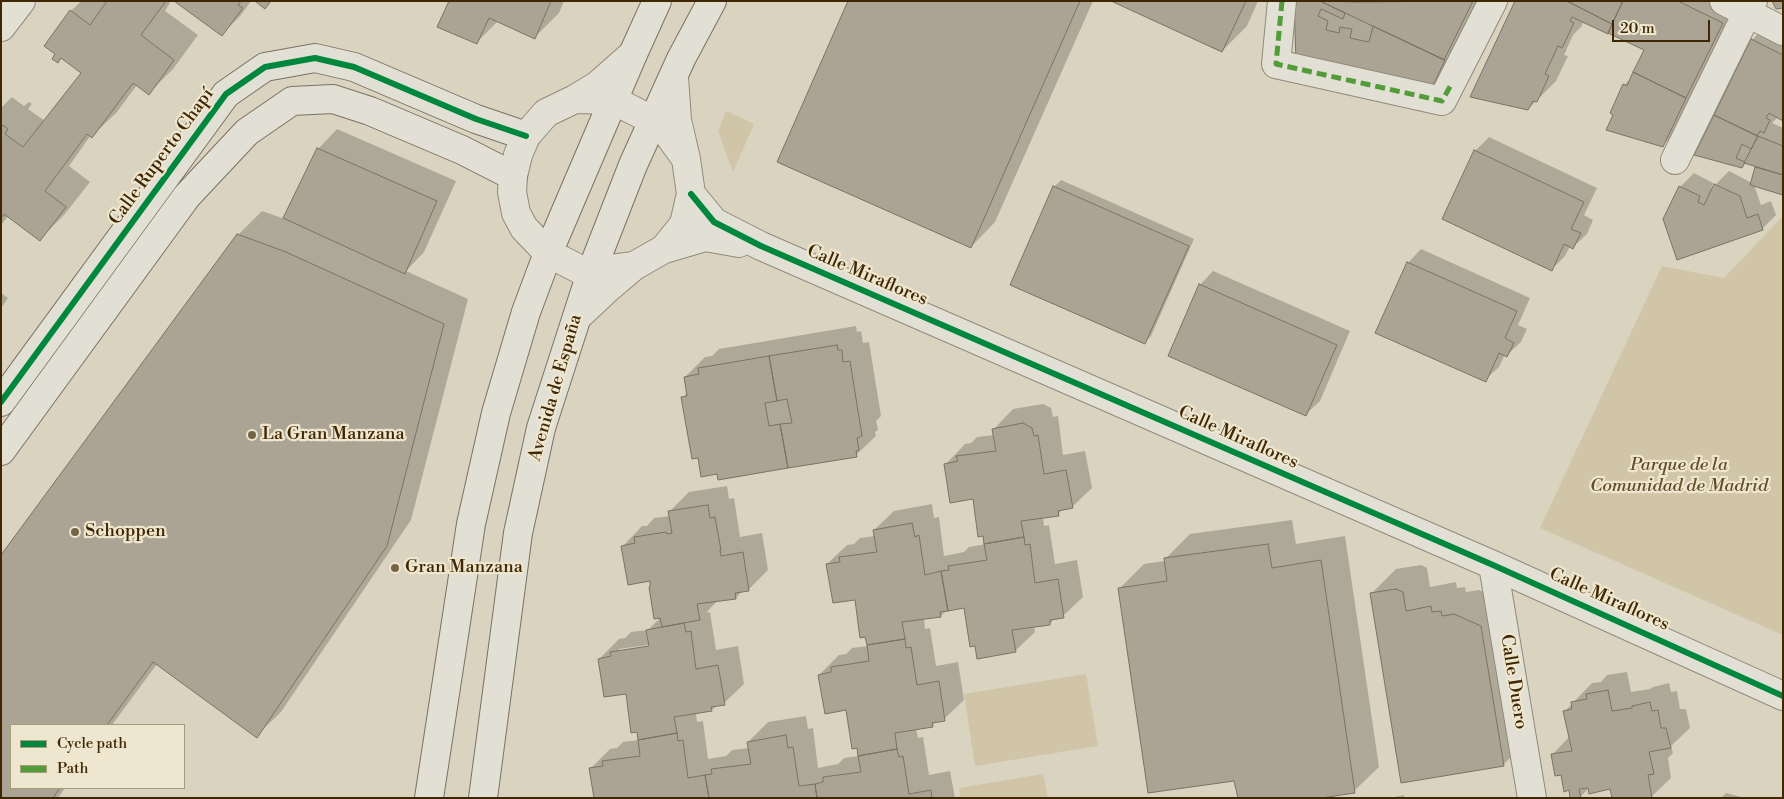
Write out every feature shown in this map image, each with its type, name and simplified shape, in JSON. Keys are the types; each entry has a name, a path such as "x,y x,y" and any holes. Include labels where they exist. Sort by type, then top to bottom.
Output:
{"street":[{"path":"1,27 21,1"},
{"path":"429,798 471,524 496,413 526,312 548,253 657,1"},
{"name":"Avenida de España","path":"483,798 518,534 541,428 592,270 633,165 712,1"},
{"path":"1282,1 1276,64 1442,101 1493,1"},
{"path":"1675,160 1741,5 1783,31"},
{"path":"633,54 598,85 546,113 526,136 512,176 512,192 516,213 524,228 548,253 581,270 602,270 634,266"},
{"name":"Calle Ruperto Chapí","path":"1,402 226,94 265,67 315,58 354,67 476,119 526,136"},
{"path":"664,250 684,224 691,194 686,159 677,120 674,77"},
{"path":"1,451 188,196 247,132 292,101 333,99 370,111 462,150 512,176"},
{"path":"575,99 613,100 654,121 668,134 686,159"},
{"name":"Calle Miraflores","path":"691,194 714,222 761,246 1493,565 1783,696"},
{"path":"524,228 531,264 526,312"},
{"path":"577,317 634,266 664,250 705,238 761,246"},
{"name":"Calle Duero","path":"1493,565 1532,798"}],"green space":[{"path":"726,111 754,124 733,172 718,131"},
{"name":"Parque de la Comunidad de Madrid","path":"1783,216 1783,635 1540,528 1662,266 1724,278"},
{"path":"1086,674 1098,746 975,766 964,694"},
{"path":"1043,774 1048,798 961,798 959,788"}],"building":[{"path":"107,1 166,1 141,35 174,60 149,95 133,83 92,138 87,134 45,191 66,207 40,241 4,214 1,218 1,127 3,125 8,129 5,134 23,147 81,73 61,58 58,63 52,59 55,54 44,46 70,10 90,25"},
{"path":"174,1 241,1 238,5 243,8 222,36"},
{"path":"255,1 271,1 265,9"},
{"path":"449,1 551,1 535,39 489,18 477,44 437,27"},
{"path":"848,1 1080,1 971,248 777,162"},
{"path":"1111,1 1246,1 1222,52"},
{"path":"1294,1 1320,1 1345,13 1343,19 1321,9 1318,16 1328,21 1326,30 1339,33 1340,27 1352,29 1350,38 1369,42 1373,26 1445,60 1432,88 1296,61"},
{"path":"1320,1 1356,2 1473,1 1444,60"},
{"path":"1515,1 1567,1 1612,24 1608,34 1572,17 1570,21 1574,23 1562,48 1558,46 1545,74 1549,76 1537,102 1533,101 1528,110 1470,97"},
{"path":"1567,1 1623,1 1612,24"},
{"path":"1623,1 1678,1 1723,23 1686,98 1633,72 1644,50 1608,33"},
{"path":"1772,1 1783,1 1783,8 1776,9"},
{"path":"1751,39 1783,55 1783,121 1769,113 1766,118 1770,120 1764,133 1760,131 1757,136 1714,115"},
{"path":"1633,72 1686,98 1663,147 1606,130 1613,115 1610,113 1623,84 1627,86"},
{"path":"1714,115 1758,136 1751,149 1742,144 1736,158 1745,162 1742,168 1694,155"},
{"path":"1758,136 1783,146 1783,175 1744,163"},
{"path":"317,148 437,201 405,274 283,218"},
{"path":"1474,150 1584,202 1571,229 1581,233 1573,249 1564,244 1552,271 1442,219"},
{"path":"1755,167 1783,175 1783,195 1750,185"},
{"path":"1714,184 1740,196 1747,218 1758,214 1763,230 1677,260 1663,219 1679,186 1700,196 1698,202 1704,205"},
{"path":"1053,186 1189,246 1145,344 1010,285"},
{"name":"La Gran Manzana","path":"237,234 286,252 444,324 387,546 257,738 153,662 108,724 10,724 10,789 59,789 53,798 1,798 1,555"},
{"path":"1407,262 1517,311 1505,338 1514,343 1507,357 1499,353 1486,382 1375,333"},
{"path":"1199,284 1337,345 1306,416 1168,356"},
{"path":"837,345 838,350 842,350 843,362 850,361 862,436 857,438 859,450 856,451 857,457 788,468 780,424 792,423 787,399 777,401 769,356"},
{"path":"769,356 777,401 765,403 769,426 780,424 788,468 718,480 717,474 701,477 698,458 692,459 681,397 687,396 684,377 699,374 698,368"},
{"path":"1023,423 1032,428 1034,436 1038,435 1044,474 1066,470 1073,508 1058,511 1059,516 1021,521 1024,537 984,544 983,536 978,537 973,499 950,503 944,464 958,461 956,456 996,451 992,429"},
{"path":"708,505 710,518 715,517 721,556 743,552 749,591 735,593 736,599 697,604 700,620 662,627 660,618 654,619 649,587 650,581 628,585 621,546 635,543 634,537 666,532 667,534 672,533 668,511"},
{"path":"912,523 915,537 919,535 925,575 941,571 948,611 940,612 941,617 902,622 905,639 867,645 865,637 860,638 855,600 833,603 826,564 840,562 839,557 877,552 873,530"},
{"path":"1024,537 1025,545 1030,544 1035,583 1058,579 1064,618 1050,620 1050,625 1012,630 1016,652 977,659 975,646 970,647 964,608 948,611 941,571 949,570 948,566 987,560 984,544"},
{"path":"1268,544 1272,568 1321,560 1355,793 1321,798 1238,798 1234,781 1148,793 1118,588 1167,581 1164,558"},
{"path":"1396,589 1403,592 1406,611 1431,606 1432,612 1441,611 1442,616 1454,614 1481,626 1504,766 1401,783 1370,593"},
{"path":"684,623 686,632 691,631 696,669 718,665 725,705 711,707 712,711 674,717 677,733 638,740 637,732 631,733 626,694 604,697 598,659 611,656 610,652 649,646 646,630"},
{"path":"905,639 906,648 911,647 917,685 939,681 945,721 932,723 933,727 895,733 897,749 858,756 857,748 852,749 846,710 825,714 818,675 831,672 831,667 869,661 867,645"},
{"path":"1608,690 1612,711 1632,708 1632,706 1650,702 1652,711 1658,710 1661,728 1666,728 1671,748 1649,752 1654,774 1648,775 1652,798 1612,798 1610,789 1589,794 1588,788 1579,789 1581,798 1570,798 1569,790 1564,792 1561,775 1555,776 1551,754 1572,751 1563,711 1572,709 1571,702 1587,699 1586,694"},
{"path":"677,733 678,741 683,740 688,778 705,775 709,798 594,798 589,768 603,766 602,761 640,756 638,740"},
{"path":"786,735 788,748 793,747 799,786 815,784 817,798 709,798 705,775 712,774 711,769 751,764 747,742"},
{"path":"897,749 899,757 903,756 909,794 931,790 932,798 817,798 815,784 823,782 823,777 861,772 858,756"}],"marked path":[{"path":"1282,1 1276,64 1442,101 1452,83"}],"cycle path":[{"path":"1,402 226,94 265,67 315,58 354,67 476,119 526,136"},
{"path":"691,194 714,222 761,246 1493,565 1783,696"}],"place":[{"name":"La Gran Manzana","path":"252,435"},
{"name":"Schoppen","path":"75,532"},
{"name":"Gran Manzana","path":"395,568"}]}
